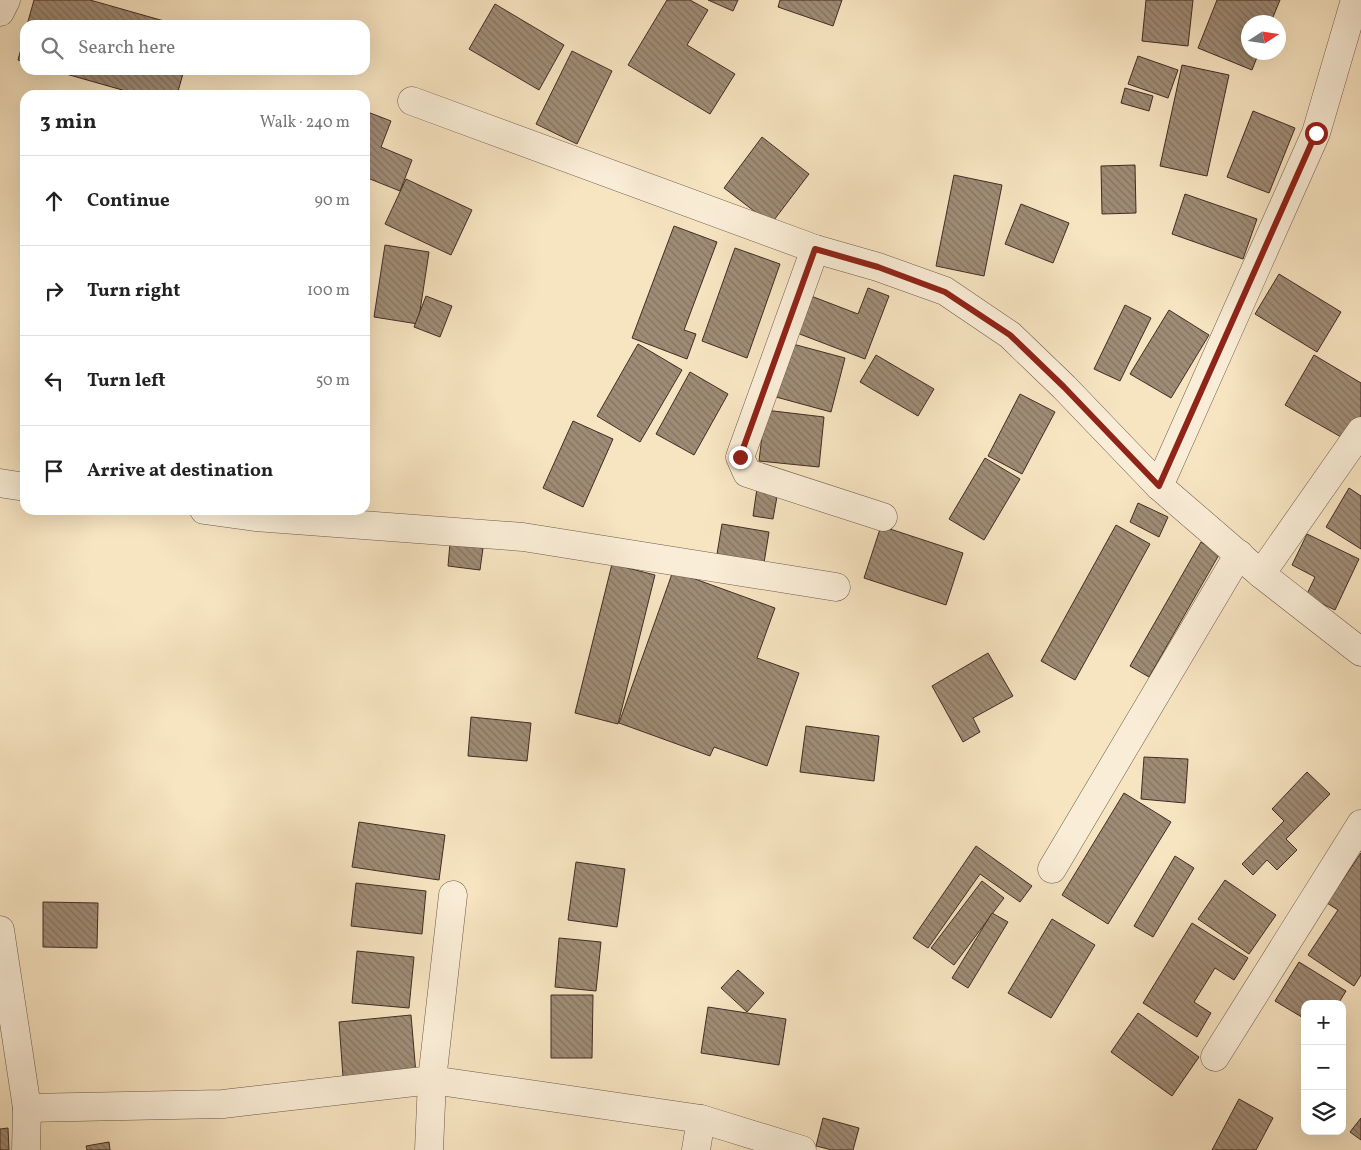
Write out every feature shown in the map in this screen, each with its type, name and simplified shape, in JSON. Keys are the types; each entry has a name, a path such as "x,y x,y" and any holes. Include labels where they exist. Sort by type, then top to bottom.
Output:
{"street":[{"path":"0,12 6,0"},
{"path":"1159,486 1316,133 1355,0"},
{"path":"412,101 815,249 878,267 945,292 1010,335 1064,387 1159,486 1261,574 1361,652"},
{"path":"815,249 740,457 747,473 883,517"},
{"path":"1261,574 1361,431"},
{"path":"0,484 20,486"},
{"path":"246,515 523,537 836,587"},
{"path":"1052,869 1239,554"},
{"path":"1216,1056 1361,824"},
{"path":"429,1150 432,1080 452,895"},
{"path":"0,930 27,1108 26,1150"},
{"path":"27,1108 223,1104 432,1080 701,1119 802,1150"},
{"path":"696,1150 701,1119"}],"building":[{"path":"34,0 90,0 160,20 28,20"},
{"path":"667,0 690,0 708,10 687,45 735,74 710,114 628,65"},
{"path":"708,0 738,0 733,11"},
{"path":"780,0 842,0 833,26 778,7"},
{"path":"1146,0 1193,0 1188,46 1142,41"},
{"path":"1217,0 1280,0 1274,15 1241,15 1241,60 1256,60 1252,70 1198,48"},
{"path":"495,4 564,45 539,90 469,49"},
{"path":"572,51 612,71 577,144 536,124"},
{"path":"1138,56 1178,70 1168,98 1128,84"},
{"path":"1182,65 1229,75 1207,176 1160,166"},
{"path":"70,75 183,75 178,90 122,90"},
{"path":"1125,88 1153,96 1149,111 1121,103"},
{"path":"1253,111 1295,128 1269,193 1227,177"},
{"path":"370,113 391,121 381,147 412,160 400,191 370,179"},
{"path":"762,137 809,174 771,224 724,188"},
{"path":"1135,165 1136,213 1102,214 1101,166"},
{"path":"954,175 1002,185 984,276 936,266"},
{"path":"406,179 472,210 451,255 385,224"},
{"path":"1185,194 1257,219 1243,259 1172,234"},
{"path":"1021,204 1069,223 1053,263 1005,244"},
{"path":"674,226 717,242 684,330 696,334 687,359 632,338"},
{"path":"385,245 429,252 418,324 374,317"},
{"path":"735,248 780,264 747,358 702,341"},
{"path":"1279,274 1341,312 1317,352 1255,314"},
{"path":"868,288 889,296 865,359 797,333 811,296 858,314"},
{"path":"426,296 452,306 440,337 414,327"},
{"path":"1125,305 1151,318 1120,381 1094,369"},
{"path":"1169,310 1209,335 1171,398 1130,374"},
{"path":"789,343 845,358 831,412 776,397"},
{"path":"638,344 682,370 640,442 597,416"},
{"path":"876,355 934,389 918,416 860,382"},
{"path":"1314,355 1361,383 1361,419 1348,441 1285,405"},
{"path":"690,372 728,394 694,455 656,434"},
{"path":"1020,394 1055,412 1022,474 988,456"},
{"path":"765,410 824,417 819,467 759,461"},
{"path":"573,421 613,439 583,507 543,488"},
{"path":"985,458 1020,479 984,540 949,519"},
{"path":"757,488 778,491 773,519 753,516"},
{"path":"1349,488 1361,496 1361,549 1326,527"},
{"path":"1138,503 1168,517 1159,537 1130,522"},
{"path":"722,524 769,532 764,563 717,554"},
{"path":"1116,525 1150,544 1075,680 1041,661"},
{"path":"881,526 963,553 946,605 864,578"},
{"path":"1307,534 1359,559 1335,610 1306,596 1315,577 1292,565"},
{"path":"1201,542 1220,553 1149,677 1130,666"},
{"path":"450,543 483,548 480,570 448,566"},
{"path":"612,564 655,575 618,724 575,713"},
{"path":"673,571 775,608 757,658 799,673 767,766 714,747 710,756 619,723"},
{"path":"988,653 1013,696 973,718 980,732 963,742 932,686"},
{"path":"471,717 531,723 527,761 468,756"},
{"path":"806,726 879,736 874,781 800,772"},
{"path":"1144,757 1188,759 1185,803 1141,799"},
{"path":"1307,772 1330,794 1286,839 1297,850 1277,870 1267,860 1253,875 1242,864 1284,821 1272,809"},
{"path":"1124,793 1171,822 1108,924 1062,895"},
{"path":"359,822 445,835 439,880 352,867"},
{"path":"976,846 1032,886 1020,902 980,874 928,948 913,938"},
{"path":"1361,853 1361,975 1354,986 1308,955 1338,910 1327,903"},
{"path":"1175,856 1194,868 1153,937 1134,926"},
{"path":"576,862 625,869 617,927 568,920"},
{"path":"1225,880 1276,915 1249,954 1198,919"},
{"path":"982,881 1004,898 954,965 931,948"},
{"path":"356,883 426,891 422,934 351,926"},
{"path":"43,902 98,903 97,948 43,947"},
{"path":"992,913 1008,922 968,988 952,978"},
{"path":"1052,919 1095,945 1051,1018 1008,993"},
{"path":"1192,923 1248,958 1234,980 1215,968 1194,1002 1211,1013 1197,1037 1143,1003"},
{"path":"559,938 601,942 596,991 555,987"},
{"path":"357,951 414,957 409,1008 352,1003"},
{"path":"1299,962 1346,991 1340,1000 1301,1000 1301,1017 1275,1001"},
{"path":"738,970 764,993 747,1012 721,988"},
{"path":"551,995 593,995 592,1058 551,1058"},
{"path":"708,1007 786,1019 779,1065 701,1053"},
{"path":"1138,1013 1199,1057 1172,1096 1111,1052"},
{"path":"411,1015 416,1074 343,1077 339,1022"},
{"path":"1239,1099 1273,1118 1256,1150 1212,1150"},
{"path":"823,1118 859,1128 853,1150 832,1150 816,1146"},
{"path":"1361,1118 1361,1140 1350,1132"},
{"path":"8,1128 9,1150 0,1150 0,1129"},
{"path":"109,1142 110,1150 87,1150 86,1146"}],"route":[{"path":"740,457 815,249 878,267 945,292 1010,335 1064,387 1159,486 1316,133"}]}
